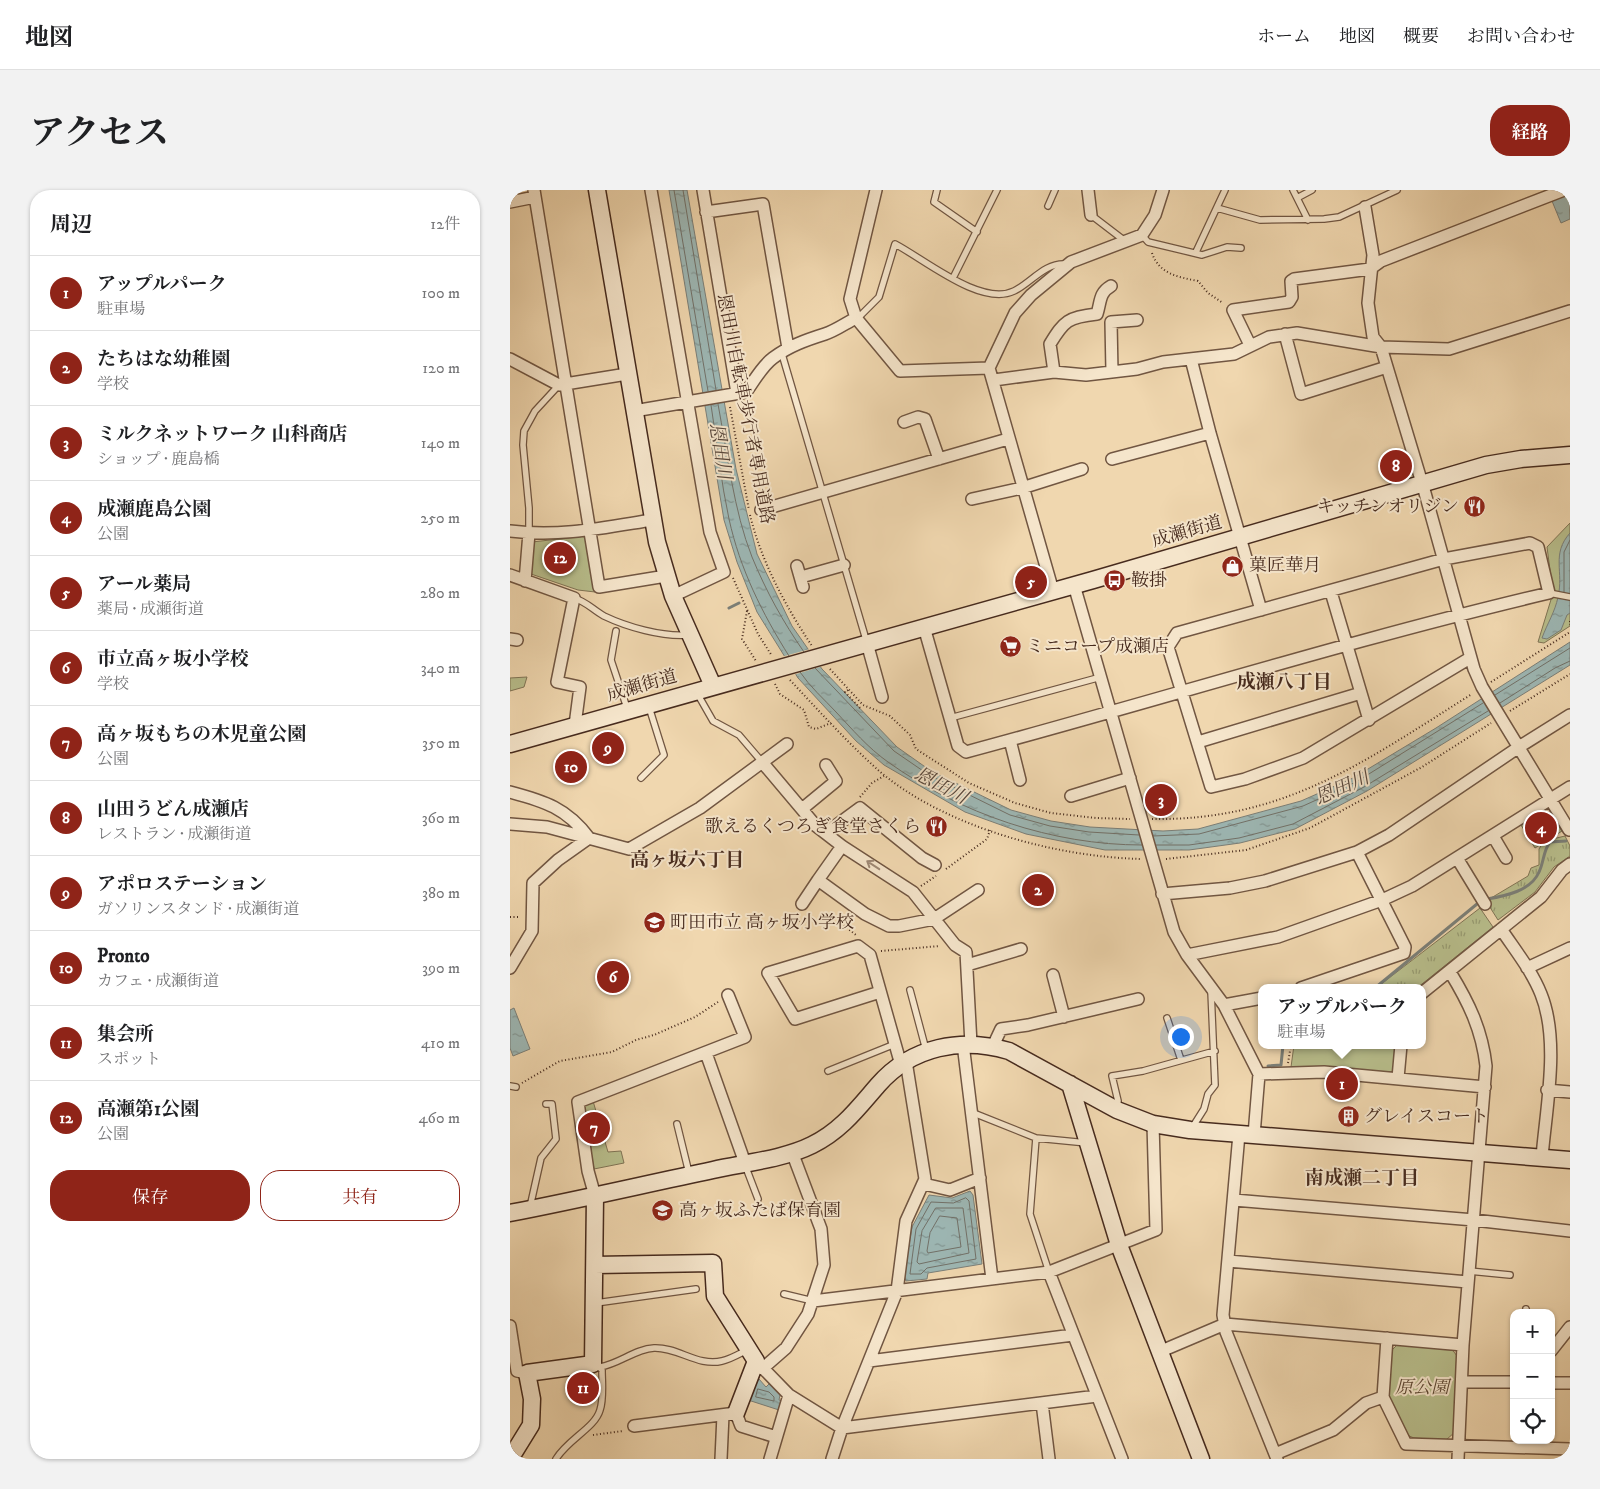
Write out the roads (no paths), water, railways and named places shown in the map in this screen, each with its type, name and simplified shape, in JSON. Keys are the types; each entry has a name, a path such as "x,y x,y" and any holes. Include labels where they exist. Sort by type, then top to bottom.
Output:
{"street":[{"path":"597,190 652,520 673,596 713,686"},
{"path":"651,190 710,532 724,572 673,596"},
{"path":"703,190 729,395"},
{"path":"876,190 850,299 857,319 900,371 989,368"},
{"path":"1088,190 1091,215"},
{"path":"1053,591 989,368 1016,313 1031,295 1067,264 1125,241 1145,239 1163,190"},
{"path":"1250,345 1233,310 1289,302 1292,297 1291,281 1294,279 1370,270 1380,261 1564,190"},
{"path":"510,202 535,194 562,384 599,587 666,576"},
{"path":"706,212 764,204 785,351"},
{"path":"1365,207 1373,255 1368,303 1373,337 1381,347 1423,483 1470,658 1482,688 1569,830"},
{"path":"1097,282 1100,296"},
{"path":"1054,372 1050,344 1063,324 1080,316 1096,314 1100,296 1104,290 1111,286"},
{"path":"994,380 1054,372 1086,375 1137,369 1163,362 1234,354 1269,337 1297,333 1381,347 1450,349 1570,311"},
{"path":"634,411 746,392 773,358 817,335 824,335 857,319"},
{"path":"1112,372 1112,322 1137,320"},
{"path":"1285,334 1301,394 1387,367"},
{"path":"510,359 562,384 627,374"},
{"path":"1191,359 1210,433 1261,610"},
{"path":"904,422 918,417 925,419 939,459"},
{"path":"1112,459 1210,433"},
{"path":"761,510 1008,439"},
{"name":"成瀬街道","path":"510,744 782,667 816,653 867,643 1053,591 1423,483 1503,462 1570,455"},
{"path":"972,500 1022,488 1082,470"},
{"path":"510,531 542,535 589,531 652,520"},
{"path":"525,581 529,533"},
{"path":"924,627 958,746 966,752 1181,693 1459,614 1549,593 1538,547 1530,542 1444,559 1331,592 1177,633 1168,647 1181,693 1211,787 1245,779 1295,762 1369,720 1470,658"},
{"path":"800,577 844,565"},
{"path":"510,574 574,598 557,682 580,687 575,725"},
{"path":"1074,585 1174,932 1187,955 1211,984 1224,1005 1259,1074 1234,1200 1224,1314 1226,1332 1276,1456 1333,1430 1366,1403 1383,1397"},
{"path":"1331,592 1369,720"},
{"path":"867,643 882,697"},
{"path":"1198,742 1361,693"},
{"path":"1162,894 1230,888 1265,881 1357,852 1389,834 1518,747 1570,715"},
{"path":"1010,740 1020,780"},
{"path":"510,824 547,827 629,849 700,808 787,744"},
{"path":"762,762 821,829 842,846 914,892 955,945 966,952 967,1044 971,1112 992,1279"},
{"path":"802,809 836,781 826,765"},
{"path":"1071,796 1130,778"},
{"path":"1187,955 1278,937 1382,900 1412,886 1570,787"},
{"path":"510,792 550,803 581,828 589,838"},
{"path":"821,829 860,808 922,858 935,865"},
{"path":"1493,836 1506,858"},
{"path":"510,968 532,931 533,883 558,860 589,838"},
{"path":"802,904 842,846"},
{"path":"1313,984 1404,953 1405,946 1357,852"},
{"path":"1457,858 1484,904"},
{"path":"1426,990 1541,897 1562,870 1570,864"},
{"path":"818,880 865,914 889,926 899,926 934,919 978,890"},
{"path":"1501,929 1541,993 1549,1028 1550,1057 1542,1157"},
{"path":"832,1459 842,1428 897,1291 906,1221 925,1179 903,1063 895,1044 870,955 858,946 768,973 796,1019 880,992"},
{"path":"967,965 1012,948"},
{"path":"1527,968 1570,948"},
{"path":"1450,972 1470,1006 1479,1028 1486,1066 1463,1345 1458,1459"},
{"path":"1053,975 1064,1017"},
{"path":"510,1326 517,1371 527,1373 596,1366 594,1196 588,1171 578,1102 745,1037 728,995"},
{"path":"993,1046 1001,1029 1064,1017 1138,999"},
{"path":"1224,1005 1258,999"},
{"path":"510,1214 745,1163 810,1146 840,1128 879,1084 903,1063 926,1051 967,1044 993,1046 1024,1058 1117,1110 1153,1124 1190,1130 1570,1160"},
{"path":"1398,1078 1401,1049"},
{"path":"706,1053 745,1163"},
{"path":"1259,1074 1287,1072 1398,1078 1485,1087"},
{"path":"1070,1084 1119,1245 1201,1459"},
{"path":"1547,1090 1570,1092"},
{"path":"813,1301 1048,1272 1156,1230 1153,1124"},
{"path":"721,1459 729,1414 756,1360 786,1348 808,1314 824,1265 821,1230 792,1152"},
{"path":"924,1184 950,1190 980,1178"},
{"path":"1234,1200 1474,1220 1570,1231"},
{"path":"1228,1260 1469,1276"},
{"path":"595,1265 713,1263 715,1296 756,1360 789,1395 842,1428 1097,1396"},
{"path":"1048,1272 1122,1459"},
{"path":"1159,1352 1225,1324 1463,1345"},
{"path":"1555,1345 1570,1327"},
{"path":"869,1361 1073,1335"},
{"path":"1387,1338 1383,1397 1406,1444 1570,1449"},
{"path":"510,1459 531,1425 532,1399 527,1373"},
{"path":"1462,1382 1510,1382"},
{"path":"1555,1383 1570,1383"},
{"path":"770,1459 789,1395"},
{"path":"1042,1403 1049,1459"},
{"path":"634,1426 729,1414"},
{"path":"729,1414 741,1426 776,1437"}],"lane":[{"path":"937,190 934,202 977,232"},
{"path":"953,278 997,190"},
{"path":"1048,206 1055,190"},
{"path":"1196,252 1225,190"},
{"path":"1293,190 1308,220"},
{"path":"1297,198 1312,190"},
{"path":"1217,208 1260,220 1308,220 1339,217 1365,207 1397,190"},
{"path":"1091,215 1125,241"},
{"path":"1145,239 1196,252 1202,256 1227,248 1241,248"},
{"path":"857,319 879,297 895,244 953,278 987,294 1014,291 1052,267 1067,264"},
{"path":"785,351 822,492 867,643"},
{"path":"529,533 529,508 523,445 524,431 535,411 562,384"},
{"path":"1549,593 1570,597"},
{"path":"574,598 586,602 614,620 654,631 680,636 690,635"},
{"path":"616,631 611,660 628,710"},
{"path":"950,718 1101,677"},
{"path":"696,691 713,722 739,735 762,762"},
{"path":"641,778 664,755 648,704"},
{"path":"1190,1130 1204,1109 1208,1094 1215,1085 1211,984"},
{"path":"910,990 926,1051"},
{"path":"1167,1018 1181,1060"},
{"path":"828,1071 895,1044"},
{"path":"1117,1110 1118,1101 1112,1076 1215,1051"},
{"path":"530,1209 540,1158 556,1139 552,1104 546,1104"},
{"path":"971,1112 1036,1138 1087,1143"},
{"path":"677,1124 689,1175"},
{"path":"1036,1138 1030,1214 1048,1272"},
{"path":"745,1163 758,1199"},
{"path":"1469,1276 1510,1275"},
{"path":"594,1303 696,1289"},
{"path":"784,1294 813,1301"},
{"path":"596,1366 614,1365 642,1351 653,1348 674,1350 696,1360 709,1362 756,1360"},
{"path":"556,1459 563,1447 596,1419 601,1408 602,1370 596,1366"}],"water":[{"name":"恩田川","path":"669,190 687,190 736,469 757,554 792,626 822,669 897,747 931,771 1011,810 1051,821 1090,827 1163,831 1198,829 1301,801 1353,778 1436,728 1570,642 1570,665 1367,791 1295,829 1240,843 1189,850 1105,850 1026,834 965,812 884,765 856,741 798,678 757,612 737,562 724,520"},
{"path":"1569,194 1570,219 1561,223 1552,201"},
{"path":"1570,533 1570,613 1567,615 1561,630 1547,639 1542,638 1557,602 1559,556 1564,541"},
{"path":"514,1008 530,1049 513,1056 510,1048 510,1010"},
{"path":"970,1191 973,1195 982,1264 928,1273 927,1279 906,1281 904,1275 912,1227 929,1195 952,1198"},
{"path":"759,1379 766,1387 769,1384 780,1395 779,1400 782,1401 779,1410 748,1400 750,1392"}],"waterway":[{"path":"729,608 739,603"},
{"path":"1487,899 1517,892 1530,884 1539,872 1550,842 1566,841"},
{"path":"1380,984 1477,904"},
{"path":"1268,1066 1281,1065 1283,1049"}],"place":[{"name":"山田うどん成瀬店","path":"1396,466"},
{"name":"キッチンオリジン","path":"1475,507"},
{"name":"高瀬第1公園","path":"560,558"},
{"name":"菓匠華月","path":"1233,566"},
{"name":"鞍掛","path":"1115,581"},
{"name":"アール薬局","path":"1031,582"},
{"name":"ミニコープ成瀬店","path":"1010,647"},
{"name":"アポロステーション","path":"608,748"},
{"name":"Pronto","path":"571,767"},
{"name":"ミルクネットワーク 山科商店","path":"1161,800"},
{"name":"歌えるくつろぎ食堂さくら","path":"937,827"},
{"name":"成瀬鹿島公園","path":"1541,828"},
{"name":"たちはな幼稚園","path":"1038,890"},
{"name":"町田市立 高ヶ坂小学校","path":"654,923"},
{"name":"市立高ヶ坂小学校","path":"613,977"},
{"name":"アップルパーク","path":"1342,1084"},
{"name":"グレイスコート","path":"1348,1117"},
{"name":"高ヶ坂もちの木児童公園","path":"594,1128"},
{"name":"高ヶ坂ふたば保育園","path":"663,1211"},
{"name":"集会所","path":"583,1388"}],"district":[{"name":"成瀬八丁目","path":"1284,682"},
{"name":"高ヶ坂六丁目","path":"687,860"},
{"name":"南成瀬二丁目","path":"1362,1178"}],"park label":[{"name":"原公園","path":"1422,1388"}]}
